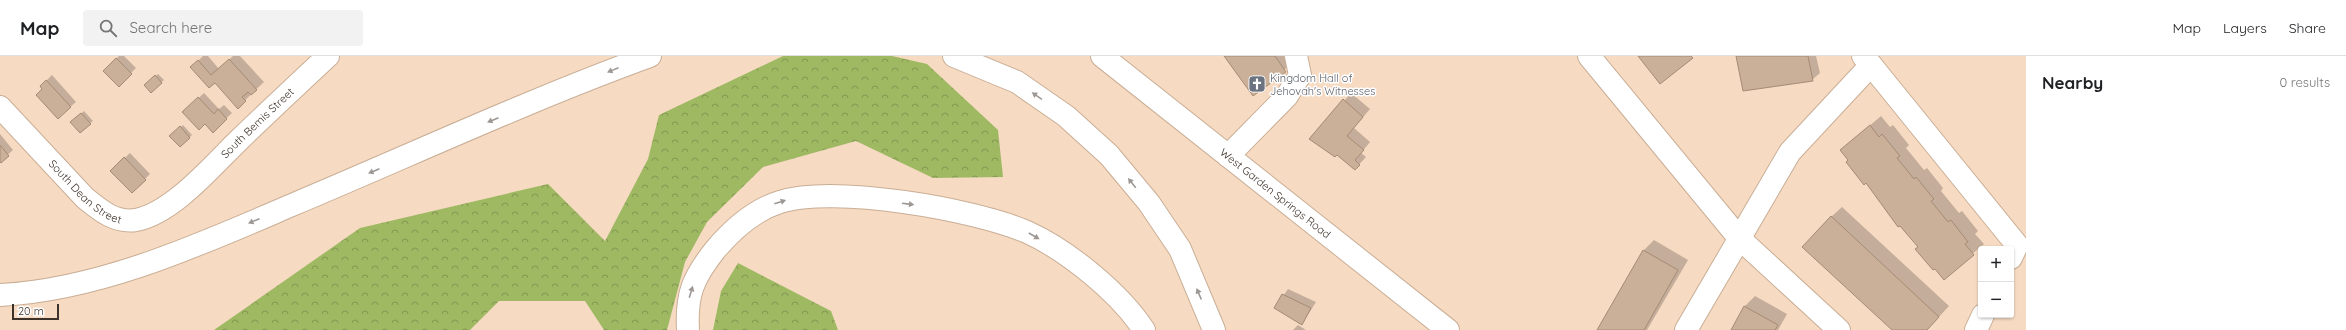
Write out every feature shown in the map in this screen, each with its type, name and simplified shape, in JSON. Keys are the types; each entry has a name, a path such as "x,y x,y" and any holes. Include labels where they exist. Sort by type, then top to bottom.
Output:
{"main road":[{"name":"South Bemis Street","path":"186,190 328,56"},
{"path":"0,295 62,287 112,275 191,246 650,56"},
{"path":"954,56 1017,82 1066,116 1109,155 1149,203 1180,249 1214,330"},
{"name":"West Garden Springs Road","path":"1102,56 1448,330"},
{"path":"1228,156 1288,96 1300,75 1296,56"},
{"path":"1589,56 1739,238 1839,330"},
{"path":"1686,330 1790,152 1867,61 2017,245 2014,252"},
{"name":"South Dean Street","path":"0,107 85,198 112,218 136,220 149,216 186,190"},
{"path":"688,330 687,312 690,291 703,267 725,238 753,216 780,202 804,196 834,195 912,204 992,219 1027,232 1072,258 1107,288 1144,330"},
{"path":"1976,330 1982,318"}],"green space":[{"path":"783,56 892,56 927,64 998,130 1003,177 933,178 856,141 763,167 707,222 685,262 667,330 604,330 585,301 499,301 470,330 214,330 360,228 548,184 605,241 648,159 659,115"},
{"path":"738,263 831,311 838,330 713,330 721,291"}],"building":[{"name":"Kingdom Hall of Jehovah's Witnesses","path":"1224,56 1275,56 1286,72 1253,96"},
{"path":"1638,56 1691,56 1693,58 1660,84"},
{"path":"1736,56 1808,56 1813,81 1743,91"},
{"path":"116,58 132,74 119,87 103,71"},
{"path":"229,59 257,90 251,95 248,92 242,97 246,101 238,109 215,83 209,88 190,67 198,60 211,75"},
{"path":"155,75 162,83 151,93 144,85"},
{"path":"46,80 71,107 58,119 36,95 42,89 40,86"},
{"path":"198,97 214,114 218,109 227,119 213,133 205,124 199,130 182,112"},
{"path":"1343,99 1363,117 1347,136 1364,150 1355,160 1360,165 1355,170 1337,155 1335,157 1309,139"},
{"path":"81,113 91,124 80,133 70,122"},
{"path":"1870,125 1879,137 1882,134 1900,156 1897,158 1914,179 1916,177 1934,199 1931,201 1948,222 1951,220 1968,242 1965,244 1974,255 1944,280 1935,269 1933,270 1915,249 1918,247 1900,226 1898,227 1866,183 1864,185 1846,162 1848,160 1840,150"},
{"path":"180,126 190,138 180,147 169,136"},
{"path":"0,145 9,156 1,163 0,162"},
{"path":"124,157 146,180 132,193 110,171"},
{"path":"1831,216 1939,317 1927,330 1892,330 1802,247"},
{"path":"1643,250 1678,270 1644,330 1597,330"},
{"path":"1282,294 1311,308 1302,325 1274,308"},
{"path":"1744,306 1778,325 1775,330 1731,330"}],"place":[{"name":"Kingdom Hall of Jehovah's Witnesses","path":"1257,84"}]}
